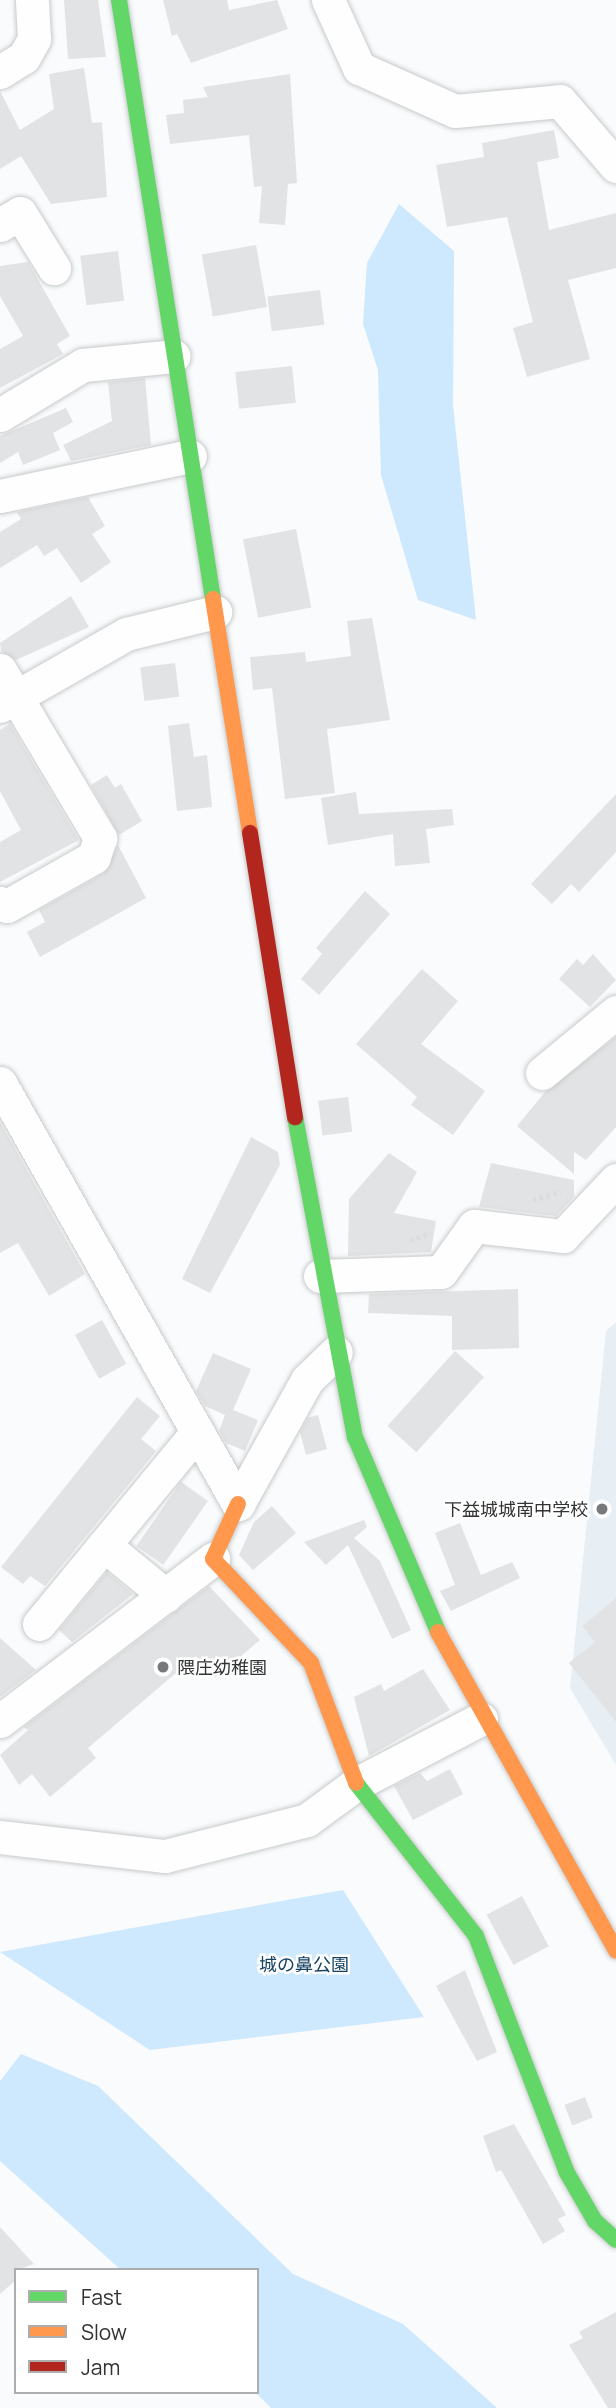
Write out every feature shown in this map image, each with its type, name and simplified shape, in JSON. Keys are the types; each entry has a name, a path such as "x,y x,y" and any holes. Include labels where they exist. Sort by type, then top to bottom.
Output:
{"street":[{"path":"0,72 24,57 34,39 32,0"},
{"path":"119,0 320,1276 355,1437 384,1524 481,1719 616,1951"},
{"path":"328,0 359,68 455,111 560,101 616,166"},
{"path":"0,225 20,213 54,268"},
{"path":"0,415 83,365 174,356"},
{"path":"0,496 190,456"},
{"path":"0,902 7,906 94,857 100,838 5,691 126,634 215,612"},
{"path":"542,1073 616,1012"},
{"path":"0,1083 238,1504"},
{"path":"320,1276 441,1272 474,1226 563,1236 616,1180"},
{"path":"0,1721 213,1559 238,1504 307,1380 336,1352"},
{"path":"39,1624 197,1432"},
{"path":"104,1545 166,1595"},
{"path":"213,1559 311,1663 356,1784 476,1936 566,2171 595,2221 616,2241"},
{"path":"0,1837 165,1856 307,1820 356,1784 481,1719"}],"shaded area":[{"name":"下益城城南中学校","path":"616,1322 616,1765 570,1688 606,1331"}],"green space":[{"path":"399,204 454,251 453,405 476,620 418,600 381,475 378,370 363,324 367,263"},
{"name":"城の鼻公園","path":"343,1890 424,2017 150,2050 0,1952"},
{"path":"21,2054 98,2086 293,2274 403,2324 497,2408 271,2408 257,2394 259,2268 119,2268 0,2161 0,2081"}],"building":[{"path":"64,0 98,0 106,57 68,59"},
{"path":"163,0 227,0 229,10 277,0 288,29 191,63 177,34 172,36"},
{"path":"84,68 92,123 102,122 107,197 51,204 21,156 0,169 0,91 20,130 54,109 49,74"},
{"path":"290,74 297,183 288,184 285,225 259,223 262,186 254,187 249,135 170,144 166,115 184,113 183,100 208,97 203,87"},
{"path":"554,130 559,158 537,162 549,230 616,213 616,268 568,280 590,359 527,377 513,328 533,322 507,217 447,227 436,165 484,157 482,143"},
{"path":"256,245 267,307 213,317 202,255"},
{"path":"118,251 124,301 86,305 80,256"},
{"path":"28,262 70,336 57,344 63,354 0,388 0,349 23,336 0,296 0,266"},
{"path":"320,290 324,325 272,331 267,296"},
{"path":"292,366 296,403 239,409 235,372"},
{"path":"145,378 151,445 71,461 63,445 112,421 108,382"},
{"path":"66,408 73,422 53,433 60,450 23,465 18,452 0,463 0,436"},
{"path":"88,497 105,526 92,534 111,562 81,583 57,548 44,556 37,545 0,568 0,532 21,519 17,512"},
{"path":"296,529 311,608 258,618 243,539"},
{"path":"71,596 89,627 16,660 1,651 0,643"},
{"path":"372,618 390,720 327,729 335,793 285,799 272,688 253,690 250,657 305,652 306,662 351,656 347,621"},
{"path":"175,663 179,697 144,701 140,667"},
{"path":"189,723 194,757 207,755 212,807 177,811 168,726"},
{"path":"10,724 79,840 0,882 0,842 21,830 0,791 0,730"},
{"path":"107,775 115,788 121,784 142,821 119,835 91,785"},
{"path":"356,792 359,814 452,809 454,825 426,829 430,863 395,866 393,834 328,845 321,798"},
{"path":"616,794 616,852 579,892 571,884 552,904 531,884"},
{"path":"118,845 146,898 40,957 27,932 45,922 39,910 103,874"},
{"path":"365,891 390,914 319,995 301,979 322,954 316,948"},
{"path":"593,954 616,980 590,1007 559,979 577,959 583,965"},
{"path":"422,969 458,1001 421,1044 485,1091 453,1135 411,1105 417,1097 356,1044"},
{"path":"616,1037 616,1127 586,1160 574,1152 574,1174 517,1126 545,1092"},
{"path":"348,1097 352,1132 322,1135 318,1101"},
{"path":"0,1122 85,1274 49,1296 18,1243 0,1253"},
{"path":"251,1137 278,1152 280,1165 210,1293 182,1279"},
{"path":"389,1153 417,1172 394,1213 436,1221 431,1252 348,1256 349,1199"},
{"path":"491,1163 574,1180 574,1197 556,1216 479,1207"},
{"path":"518,1289 519,1348 452,1350 452,1316 368,1313 369,1294"},
{"path":"102,1320 126,1364 99,1379 75,1335"},
{"path":"455,1351 484,1377 416,1452 387,1426"},
{"path":"213,1353 251,1369 233,1410 258,1420 245,1451 226,1443 219,1431 225,1415 205,1406 196,1391"},
{"path":"137,1397 160,1416 141,1439 156,1451 45,1586 30,1576 23,1584 1,1567"},
{"path":"318,1415 327,1449 306,1455 300,1432 308,1418"},
{"path":"181,1482 208,1501 163,1565 136,1546"},
{"path":"272,1506 296,1533 253,1570 239,1555 254,1522"},
{"path":"364,1520 367,1527 354,1538 380,1561 411,1630 392,1639 348,1545 326,1565 304,1542"},
{"path":"460,1523 481,1575 512,1562 520,1578 451,1611 440,1591 455,1585 435,1533"},
{"path":"107,1572 133,1594 72,1642 59,1630"},
{"path":"209,1586 260,1640 215,1678 196,1656 88,1748 96,1758 50,1797 32,1774 19,1785 0,1755 28,1730 24,1727"},
{"path":"616,1598 616,1722 569,1663 595,1642 582,1626"},
{"path":"0,1638 36,1670 0,1697"},
{"path":"423,1669 450,1710 369,1756 354,1697 381,1684 384,1691"},
{"path":"450,1769 463,1794 413,1820 394,1786 420,1773 427,1781"},
{"path":"522,1896 549,1946 513,1965 487,1915"},
{"path":"465,1970 497,2052 477,2061 436,1986"},
{"path":"585,2097 593,2118 572,2125 564,2105"},
{"path":"514,2124 566,2215 558,2219 565,2231 543,2244 501,2170 496,2172 483,2136"},
{"path":"0,2227 34,2264 14,2268 14,2282 0,2294"},
{"path":"616,2312 616,2408 608,2408 569,2345 583,2338 579,2332"}],"traffic: fast":[{"path":"119,0 213,599"},
{"path":"295,1117 355,1437 438,1632"},
{"path":"356,1783 476,1936 566,2171 595,2221 616,2240"}],"traffic: slow":[{"path":"213,599 250,833"},
{"path":"238,1504 213,1559 311,1663 356,1783"},
{"path":"438,1632 616,1951"}],"traffic: jam":[{"path":"250,833 295,1117"}],"place":[{"name":"下益城城南中学校","path":"602,1509"},
{"name":"隈庄幼稚園","path":"163,1667"}]}
